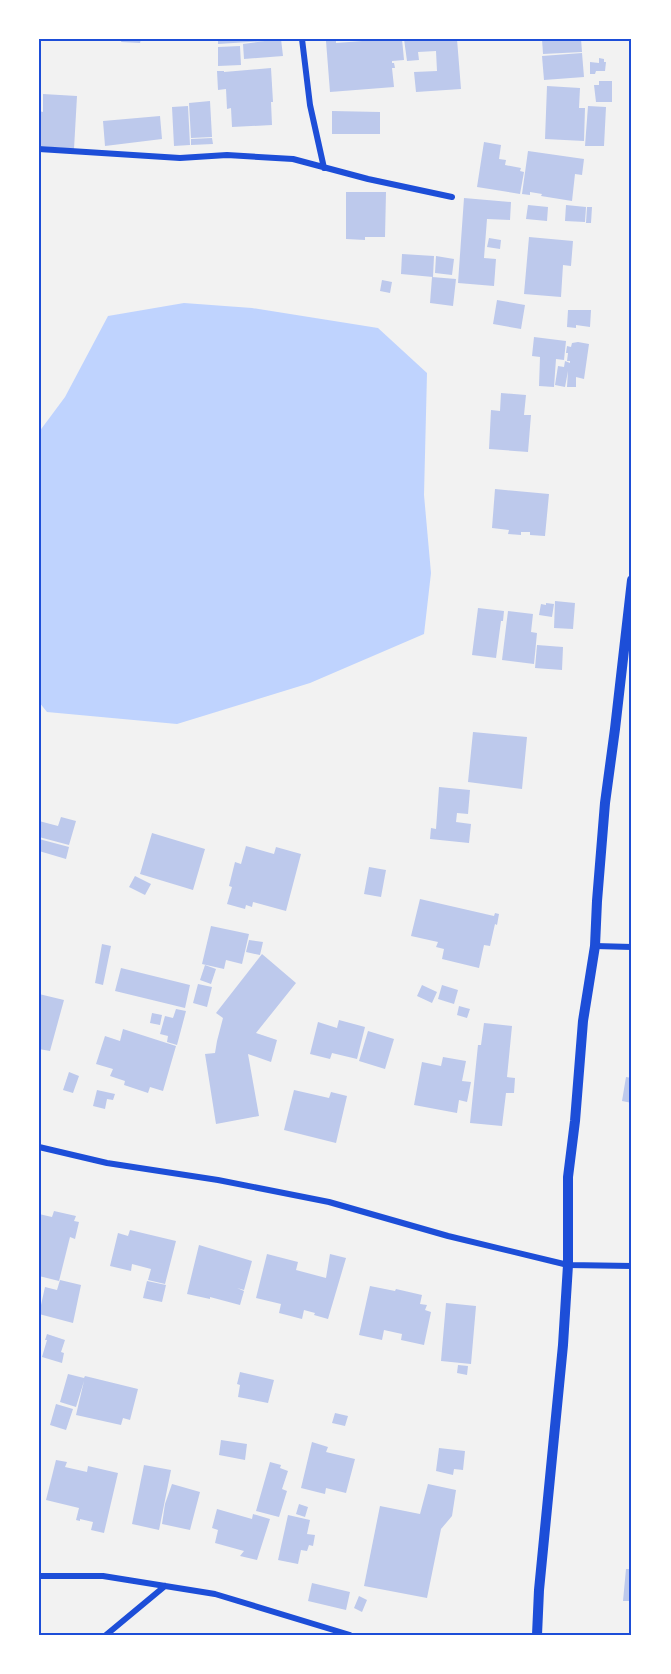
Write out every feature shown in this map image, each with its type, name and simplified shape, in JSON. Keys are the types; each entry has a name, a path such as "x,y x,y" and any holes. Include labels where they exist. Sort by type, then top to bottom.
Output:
{"street":[{"path":"302,39 310,105 324,168"},
{"path":"39,149 180,158 227,155 293,159 452,197"},
{"path":"537,1635 540,1579 563,1345 568,1265 568,1177 584,1020 595,946 604,804 632,580"},
{"path":"595,946 632,947"},
{"path":"39,1148 107,1163 218,1180 329,1202 448,1236 568,1265 632,1266"},
{"path":"39,1576 103,1576 215,1594 350,1635"},
{"path":"106,1635 165,1586"}],"water":[{"path":"184,303 252,308 378,328 427,373 424,495 431,573 424,634 310,683 177,724 47,712 39,702 39,432 65,397 108,316"}],"building":[{"path":"122,39 141,39 140,43 121,42"},
{"path":"218,39 281,39 283,56 244,59 243,44 265,41 218,44"},
{"path":"402,39 404,60 392,61 395,68 392,68 394,87 330,92 326,41 336,40 336,43"},
{"path":"404,39 457,39 461,89 416,92 414,72 437,71 436,51 418,52 419,60 407,61"},
{"path":"542,39 581,39 582,52 543,54"},
{"path":"240,46 241,65 218,66 218,47"},
{"path":"582,53 584,77 544,80 542,56"},
{"path":"599,58 606,62 605,71 590,74 590,62 599,63"},
{"path":"271,68 272,125 232,127 231,108 227,109 226,89 218,90 217,71"},
{"path":"599,81 612,81 612,102 596,102 594,85 599,85"},
{"path":"547,86 580,88 579,108 585,108 584,141 545,139"},
{"path":"43,94 77,96 74,149 40,146 39,111 43,112"},
{"path":"210,101 212,137 191,138 189,103"},
{"path":"188,106 190,145 174,146 172,107"},
{"path":"588,106 606,107 604,146 585,146"},
{"path":"332,111 380,112 380,134 332,134"},
{"path":"160,116 162,139 105,146 103,121"},
{"path":"212,138 213,144 191,145 191,139"},
{"path":"484,142 501,145 499,159 506,160 505,165 521,168 520,171 524,172 520,194 477,187"},
{"path":"528,151 584,159 582,175 575,174 572,201 530,192 530,195 522,194"},
{"path":"346,192 386,192 385,237 365,237 365,240 346,239"},
{"path":"464,198 511,202 510,220 487,219 484,258 496,259 494,286 458,283"},
{"path":"528,205 548,207 547,221 526,219"},
{"path":"566,205 586,207 585,222 565,221"},
{"path":"587,207 592,207 591,223 586,223"},
{"path":"529,237 573,241 571,266 563,265 561,297 524,294"},
{"path":"489,238 501,240 500,249 487,247"},
{"path":"402,254 434,256 433,277 401,274"},
{"path":"436,256 454,259 452,275 435,273"},
{"path":"432,277 456,279 453,306 430,303"},
{"path":"382,280 392,282 390,293 380,291"},
{"path":"497,300 525,305 521,329 493,324"},
{"path":"568,310 591,310 590,327 576,325 576,328 567,327"},
{"path":"534,337 566,341 564,360 556,359 554,387 539,386 540,357 532,356"},
{"path":"572,343 589,344 584,379 576,377 576,387 567,387 568,371 565,387 555,385 558,366 564,367 565,361 570,363 567,361 567,346 571,347"},
{"path":"501,393 526,395 524,415 531,415 528,452 489,449 491,410 500,411"},
{"path":"495,489 549,494 545,536 530,535 530,532 521,532 521,535 508,534 509,530 492,528"},
{"path":"555,601 575,603 573,629 554,628"},
{"path":"546,603 554,604 552,617 539,615 541,604 546,605"},
{"path":"478,608 504,611 496,658 472,655"},
{"path":"508,611 533,614 531,632 537,633 534,664 502,660"},
{"path":"537,645 563,647 562,670 535,668"},
{"path":"473,732 527,737 522,789 468,782"},
{"path":"439,787 470,790 468,814 457,813 456,822 471,824 469,843 430,839 431,828 436,829"},
{"path":"61,817 76,821 69,845 39,837 39,821 58,826"},
{"path":"152,833 205,849 193,890 140,874"},
{"path":"39,839 69,847 66,859 39,851"},
{"path":"246,846 274,854 276,847 301,854 286,911 253,902 252,907 246,905 245,909 227,904 235,862 241,864"},
{"path":"369,867 386,870 381,897 364,894"},
{"path":"135,876 151,884 145,895 129,887"},
{"path":"420,899 494,916 495,913 499,914 490,946 484,945 479,968 442,959 444,949 436,947 438,942 411,936"},
{"path":"211,926 249,934 242,964 226,960 224,969 202,964"},
{"path":"249,940 263,942 260,955 246,952"},
{"path":"102,944 111,946 103,985 95,983"},
{"path":"262,954 296,983 256,1033 277,1040 271,1062 248,1054 259,1116 216,1124 205,1054 215,1053 223,1018 216,1013"},
{"path":"205,965 216,969 211,984 200,980"},
{"path":"121,968 190,985 185,1008 115,991"},
{"path":"198,984 212,987 207,1007 193,1003"},
{"path":"422,985 437,992 432,1003 417,996"},
{"path":"442,985 458,990 454,1004 438,999"},
{"path":"39,994 64,1000 50,1051 39,1049"},
{"path":"459,1006 470,1009 467,1018 457,1015"},
{"path":"176,1009 186,1011 177,1045 167,1042 168,1036 160,1034 165,1016 173,1018"},
{"path":"152,1013 162,1015 160,1025 150,1023"},
{"path":"339,1020 365,1027 357,1059 332,1053 330,1059 310,1054 318,1022 337,1028"},
{"path":"484,1023 512,1026 507,1077 515,1078 514,1093 506,1093 502,1126 470,1123 478,1045 481,1045"},
{"path":"123,1029 176,1046 163,1091 150,1087 148,1093 124,1085 125,1081 110,1076 113,1069 96,1064 105,1036 120,1041"},
{"path":"368,1031 394,1039 385,1069 359,1061"},
{"path":"443,1057 466,1061 462,1081 471,1082 467,1102 459,1100 457,1113 414,1105 422,1062 441,1066"},
{"path":"69,1072 79,1076 73,1093 63,1090"},
{"path":"626,1077 632,1078 632,1103 622,1101"},
{"path":"97,1090 115,1094 113,1100 107,1099 105,1109 93,1106"},
{"path":"294,1090 329,1098 331,1092 347,1096 336,1143 284,1130"},
{"path":"54,1211 76,1216 74,1221 79,1222 75,1239 70,1237 59,1281 39,1276 39,1214 52,1217"},
{"path":"130,1230 176,1241 165,1284 148,1280 151,1269 132,1264 131,1271 110,1266 118,1233 128,1236"},
{"path":"199,1245 252,1261 244,1290 237,1288 244,1291 240,1305 187,1294"},
{"path":"267,1254 298,1262 296,1270 326,1278 330,1254 346,1258 328,1319 304,1310 302,1319 279,1313 281,1304 256,1298"},
{"path":"60,1280 81,1285 73,1323 39,1314 45,1287 57,1290"},
{"path":"147,1281 166,1285 162,1302 143,1298"},
{"path":"370,1286 422,1295 420,1304 427,1305 425,1310 431,1312 424,1345 401,1340 402,1334 384,1330 382,1340 359,1335"},
{"path":"446,1303 476,1306 471,1364 441,1361"},
{"path":"47,1334 65,1340 61,1352 64,1353 62,1363 42,1357"},
{"path":"458,1365 468,1366 467,1375 457,1373"},
{"path":"240,1372 274,1380 268,1403 238,1397 240,1385 237,1384"},
{"path":"68,1374 138,1389 130,1420 123,1418 121,1425 76,1415 84,1381 76,1407 60,1402"},
{"path":"56,1404 73,1409 66,1430 50,1425"},
{"path":"335,1413 348,1416 345,1426 332,1423"},
{"path":"221,1440 247,1444 245,1460 219,1455"},
{"path":"312,1442 328,1447 326,1452 355,1459 346,1493 326,1488 325,1494 301,1488"},
{"path":"439,1448 465,1451 463,1470 454,1469 453,1475 436,1471"},
{"path":"56,1460 67,1462 65,1467 87,1472 88,1466 118,1473 104,1533 91,1530 93,1522 76,1520 79,1508 46,1500"},
{"path":"270,1462 281,1465 280,1468 288,1471 282,1489 287,1491 279,1517 256,1511"},
{"path":"144,1465 171,1470 159,1530 132,1524"},
{"path":"172,1484 200,1492 190,1530 162,1524 165,1504"},
{"path":"428,1484 456,1490 452,1516 441,1529 427,1598 364,1586 380,1506 420,1514"},
{"path":"299,1504 308,1507 305,1517 296,1514"},
{"path":"217,1509 252,1519 253,1514 270,1519 257,1560 240,1556 244,1551 215,1543 218,1530 212,1528"},
{"path":"288,1515 310,1520 307,1534 315,1535 313,1546 309,1545 307,1551 301,1550 298,1564 278,1560"},
{"path":"626,1569 632,1569 632,1601 623,1601"},
{"path":"312,1583 350,1592 346,1610 308,1601"},
{"path":"359,1596 367,1600 362,1612 354,1608"}]}
